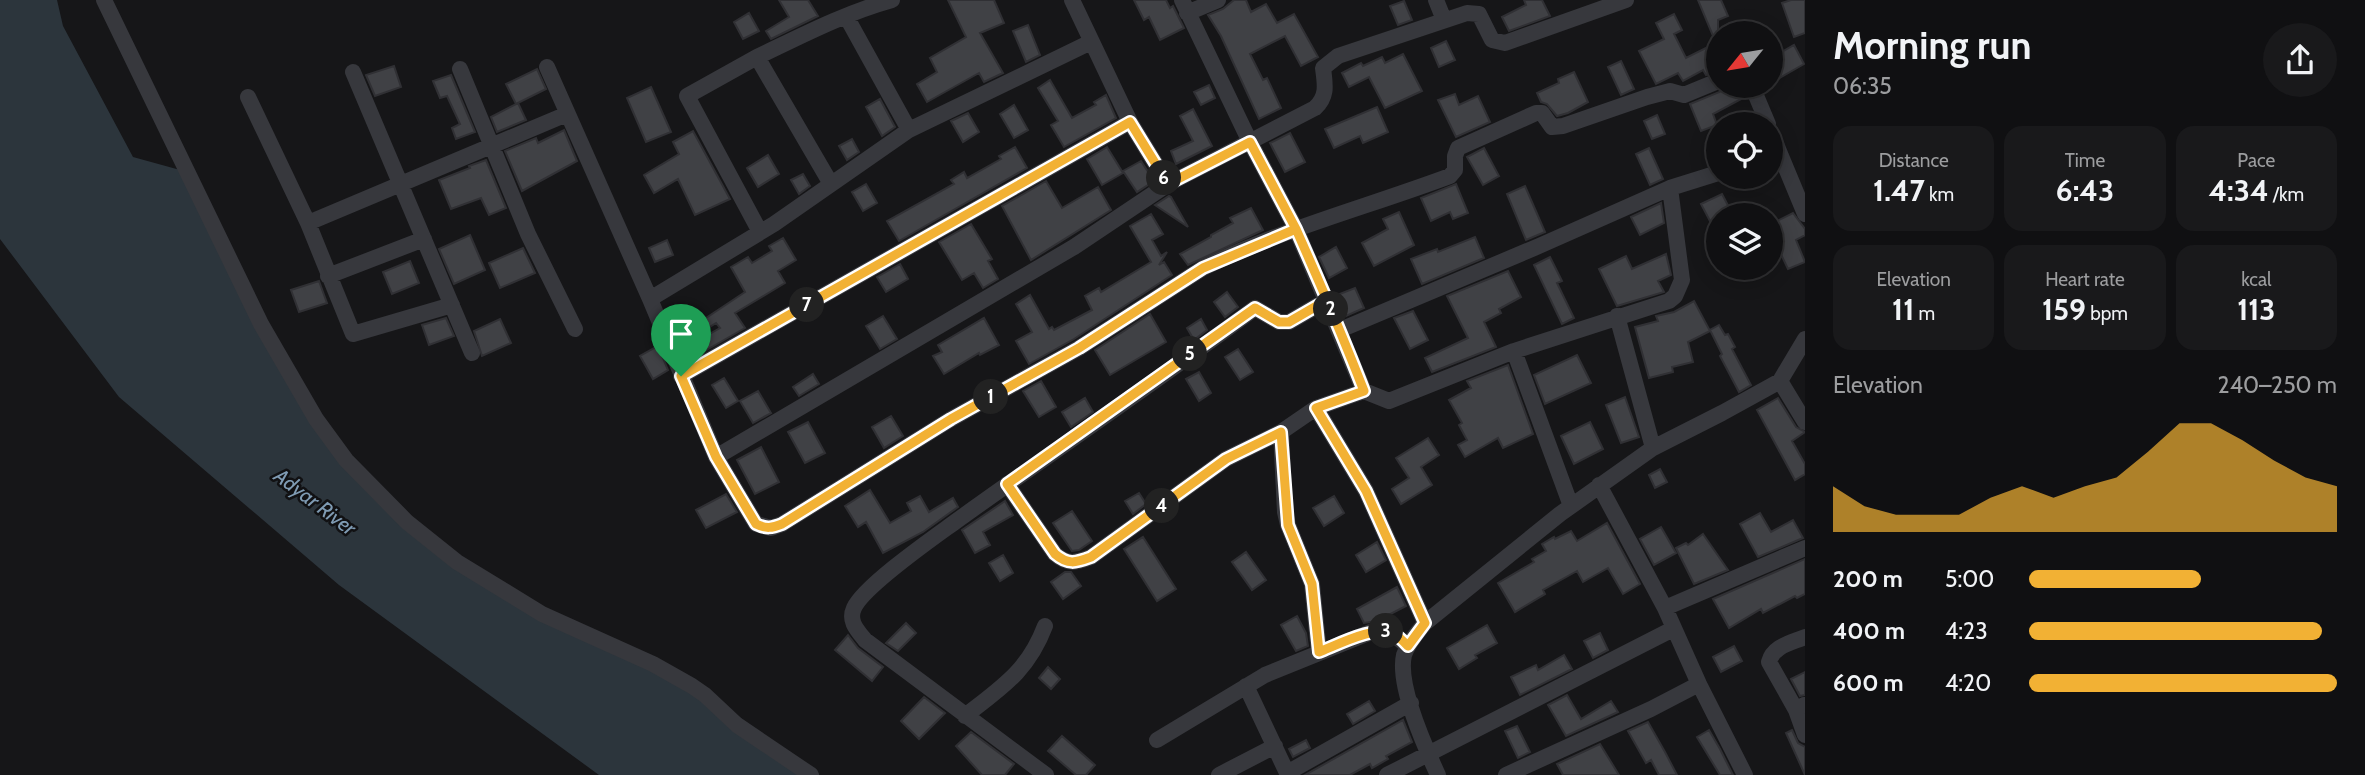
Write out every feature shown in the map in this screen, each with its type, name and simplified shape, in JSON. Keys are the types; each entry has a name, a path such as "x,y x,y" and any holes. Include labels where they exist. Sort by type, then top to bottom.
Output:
{"street":[{"path":"104,0 261,324 309,407 346,460 407,522 457,562 542,614 653,664 692,686 737,725 811,775"},
{"path":"760,232 687,96 757,57 846,16 892,0"},
{"path":"1072,0 1130,122 1168,184"},
{"path":"1218,0 1185,6 1250,142 1296,229 1364,391"},
{"path":"1436,0 1444,20"},
{"path":"716,457 1074,247 1168,184 1315,107 1322,101 1326,89 1323,68 1338,56 1467,13 1479,14 1492,40 1505,43 1626,0"},
{"path":"846,16 909,130"},
{"path":"650,299 760,232 909,130 1091,42"},
{"path":"757,57 831,184"},
{"path":"547,67 650,299 716,457 756,524 764,528 782,524 951,419 1079,348 1203,268 1296,229 1450,176 1455,170 1458,148 1536,113 1542,113 1552,127 1563,126 1647,97 1670,91 1684,95 1706,86"},
{"path":"460,69 528,234 575,329"},
{"path":"353,72 472,353"},
{"path":"248,97 308,223 352,334 452,305"},
{"path":"308,223 567,114"},
{"path":"681,376 1130,122"},
{"path":"1783,170 1805,214"},
{"path":"1340,330 1670,188 1706,177"},
{"path":"1007,484 1055,554 1064,562 1075,563 1091,557 1226,459 1281,432 1316,408 1364,391 1389,401 1514,351 1669,301 1675,296 1682,280 1670,188"},
{"path":"328,276 424,239"},
{"path":"1046,775 865,640 855,628 851,616 855,605 867,591 929,541 1255,308 1279,322 1289,322 1327,300"},
{"path":"1617,316 1653,447"},
{"path":"1438,775 1411,703 1404,675 1404,658 1408,646 1425,623 1571,506 1653,447 1780,381 1805,339"},
{"path":"1514,351 1571,506"},
{"path":"1780,381 1805,422"},
{"path":"1316,408 1366,491 1425,623"},
{"path":"1281,432 1288,525 1312,584 1319,652"},
{"path":"1599,485 1665,608 1699,684 1745,775"},
{"path":"1665,608 1805,548"},
{"path":"965,716 1021,670 1037,648 1045,626"},
{"path":"1387,775 1673,629"},
{"path":"1157,740 1265,675 1371,632 1395,634 1408,646"},
{"path":"1805,637 1778,648 1771,654 1769,662 1800,708 1805,735"},
{"path":"1506,775 1651,709 1699,684"},
{"path":"1246,686 1288,774 1411,703"},
{"path":"1219,775 1275,746"}],"water":[{"name":"Adyar River","path":"0,0 57,0 63,26 133,157 191,173 247,296 347,463 474,574 735,714 819,775 599,775 339,585 119,397 0,239"}],"building":[{"path":"779,0 808,0 818,16 771,39 766,31 789,17"},
{"path":"948,0 994,0 1004,23 980,33 1003,73 984,82 979,73 927,102 917,84 937,72 930,58 966,37"},
{"path":"1134,0 1166,0 1170,8 1173,6 1184,28 1160,40 1149,17 1144,20"},
{"path":"1234,0 1246,0 1251,12 1266,4 1277,23 1294,14 1318,57 1301,66 1285,36 1250,54 1263,80 1267,78 1281,108 1259,119 1221,36 1208,15 1223,9"},
{"path":"1524,0 1542,0 1550,16 1509,31 1502,17 1526,5"},
{"path":"1698,0 1721,0 1728,16 1718,21 1707,21"},
{"path":"1805,0 1805,33 1794,37 1782,3"},
{"path":"1404,1 1412,20 1398,25 1390,6"},
{"path":"749,13 759,31 743,39 734,22"},
{"path":"1674,14 1682,30 1674,34 1686,58 1706,48 1706,75 1703,70 1683,81 1678,73 1656,84 1639,51 1664,39 1656,23"},
{"path":"1028,25 1040,55 1026,62 1013,31"},
{"path":"1446,41 1455,60 1439,67 1431,48"},
{"path":"1794,45 1804,64 1783,76 1783,51"},
{"path":"1403,54 1422,91 1385,108 1369,77 1349,87 1342,73 1361,63 1363,66 1382,57 1385,63"},
{"path":"1621,61 1634,89 1621,95 1608,67"},
{"path":"394,66 401,87 375,96 366,75"},
{"path":"537,69 546,89 516,104 506,84"},
{"path":"1574,72 1588,102 1557,116 1547,104 1541,102 1537,93 1559,83 1558,79"},
{"path":"451,75 475,132 456,139 452,128 460,124 447,96 440,98 433,81"},
{"path":"1050,80 1072,118 1096,105 1094,102 1106,95 1116,118 1064,147 1051,125 1058,121 1038,88"},
{"path":"1209,85 1215,98 1201,105 1194,92"},
{"path":"651,87 671,132 646,142 627,98"},
{"path":"1455,94 1459,105 1478,96 1490,122 1456,137 1438,100"},
{"path":"1706,98 1743,98 1717,112 1706,112 1706,129 1701,131 1690,104"},
{"path":"880,99 895,127 882,136 866,107"},
{"path":"518,103 526,120 497,132 491,117"},
{"path":"1014,105 1028,130 1014,138 1000,114"},
{"path":"1377,107 1388,132 1363,143 1360,136 1334,148 1325,129"},
{"path":"1193,109 1212,146 1176,164 1171,151 1193,141 1180,116"},
{"path":"968,113 979,132 963,142 951,121"},
{"path":"1657,115 1665,134 1652,139 1644,121"},
{"path":"564,130 577,161 522,191 505,151 536,138 538,143"},
{"path":"693,131 730,199 695,215 678,179 654,193 644,175 679,154 673,142"},
{"path":"1290,133 1305,162 1285,172 1270,143"},
{"path":"852,139 859,152 847,160 839,146"},
{"path":"1015,147 1027,168 899,241 887,221 954,184 951,180 964,172 967,178 1001,159 999,156"},
{"path":"1107,147 1123,173 1102,185 1087,159"},
{"path":"1484,148 1499,176 1483,185 1467,157"},
{"path":"1649,148 1663,179 1650,185 1636,154"},
{"path":"768,155 779,174 758,187 747,168"},
{"path":"486,160 506,208 489,215 481,198 451,209 439,180"},
{"path":"1141,161 1154,181 1137,192 1123,171"},
{"path":"803,174 810,186 799,194 791,180"},
{"path":"1046,181 1062,208 1098,187 1111,210 1031,260 1002,206"},
{"path":"866,184 877,203 863,211 852,192"},
{"path":"1456,184 1468,213 1453,219 1450,212 1431,221 1421,198"},
{"path":"1525,186 1545,232 1526,240 1507,194"},
{"path":"1722,194 1727,203 1706,203 1706,213 1701,204"},
{"path":"1171,197 1188,227 1155,205"},
{"path":"1661,203 1664,223 1640,235 1631,217"},
{"path":"1251,208 1263,230 1188,265 1180,254 1233,223 1230,218"},
{"path":"1399,212 1414,245 1374,266 1362,243 1388,229 1383,219"},
{"path":"1793,213 1805,229 1805,235 1796,240 1805,262 1788,269 1783,258 1783,218"},
{"path":"1151,214 1163,234 1152,240 1161,256 1167,252 1159,265 1164,262 1172,275 1074,339 1029,364 1016,341 1032,332 1016,304 1030,295 1049,329 1052,327 1054,330 1092,310 1085,296 1099,288 1101,292 1151,262 1130,226"},
{"path":"971,224 992,259 988,261 998,279 983,288 974,273 962,280 939,242"},
{"path":"470,235 485,270 454,284 439,249"},
{"path":"1475,237 1484,258 1422,284 1411,259 1437,249 1438,252"},
{"path":"783,238 796,260 778,271 785,283 735,313 745,328 696,356 690,345 720,328 716,323 708,328 703,320 745,292 731,267 748,257 752,263 772,251 769,246"},
{"path":"667,240 673,255 655,262 649,248"},
{"path":"1336,247 1347,268 1329,278 1319,257"},
{"path":"523,248 535,273 500,288 489,263"},
{"path":"1666,254 1671,275 1658,281 1664,292 1617,306 1599,269 1626,256 1632,269"},
{"path":"1550,257 1562,281 1557,283 1574,318 1562,324 1534,265"},
{"path":"410,261 419,283 392,294 383,272"},
{"path":"900,264 908,279 886,292 877,277"},
{"path":"1508,271 1521,297 1499,309 1501,313 1484,322 1496,347 1432,372 1425,358 1468,338 1447,296"},
{"path":"319,281 327,303 299,312 291,290"},
{"path":"1355,288 1364,308 1346,316 1337,295"},
{"path":"1227,292 1238,307 1225,317 1214,302"},
{"path":"1694,301 1710,331 1688,342 1693,362 1672,367 1673,372 1649,378 1635,327 1658,321 1656,316 1674,312"},
{"path":"1413,311 1428,340 1410,349 1394,318"},
{"path":"1150,314 1166,342 1110,375 1095,350"},
{"path":"883,316 897,339 880,349 866,326"},
{"path":"446,318 454,336 429,345 422,325"},
{"path":"984,318 999,345 980,355 979,353 944,374 933,356 942,352 938,345"},
{"path":"500,319 511,343 482,356 474,331"},
{"path":"1201,319 1207,330 1194,340 1187,328"},
{"path":"1719,325 1735,347 1732,349 1751,385 1739,392 1710,330"},
{"path":"658,346 668,370 653,379 640,356"},
{"path":"1238,349 1253,372 1240,380 1225,357"},
{"path":"1577,355 1591,383 1545,404 1534,375"},
{"path":"1508,365 1533,434 1503,448 1498,438 1465,457 1458,445 1467,440 1459,425 1462,423 1449,400 1471,388 1467,381"},
{"path":"1199,372 1211,393 1199,401 1186,379"},
{"path":"813,374 819,384 799,396 793,387"},
{"path":"724,378 738,401 726,408 712,385"},
{"path":"1041,381 1056,407 1039,417 1023,391"},
{"path":"758,391 771,413 753,423 740,401"},
{"path":"1625,397 1639,437 1621,443 1606,405"},
{"path":"1085,398 1093,412 1071,427 1062,412"},
{"path":"1778,398 1796,427 1805,432 1792,441 1805,464 1805,474 1795,480 1757,410"},
{"path":"891,416 903,436 884,448 872,427"},
{"path":"808,422 825,453 805,463 788,432"},
{"path":"1590,422 1603,449 1574,464 1561,436"},
{"path":"1428,438 1439,455 1421,467 1432,485 1401,504 1392,489 1409,478 1396,458"},
{"path":"761,447 779,482 755,494 737,460"},
{"path":"1660,469 1667,482 1655,488 1649,475"},
{"path":"870,490 890,523 911,511 907,503 920,496 929,512 953,498 958,507 923,532 883,553 866,522 858,527 845,506"},
{"path":"1139,493 1146,504 1133,514 1125,501"},
{"path":"726,494 737,512 706,528 696,510"},
{"path":"1334,496 1344,513 1324,526 1313,508"},
{"path":"1005,501 1013,515 983,532 990,545 975,553 962,530"},
{"path":"1072,511 1092,541 1079,550 1072,551 1053,523"},
{"path":"1760,513 1771,532 1793,520 1803,538 1758,557 1740,524"},
{"path":"1607,523 1640,584 1623,594 1608,568 1583,582 1577,571 1543,590 1545,594 1515,612 1498,583 1534,562 1532,559 1546,551 1542,544 1554,537 1555,539 1571,531 1577,541"},
{"path":"1661,527 1676,553 1654,565 1640,539"},
{"path":"1703,534 1728,570 1694,584 1676,548 1686,543 1688,545"},
{"path":"1143,537 1176,589 1157,601 1124,549"},
{"path":"1377,542 1386,560 1366,572 1356,555"},
{"path":"1246,552 1266,580 1252,590 1232,562"},
{"path":"1003,555 1013,573 1000,581 989,563"},
{"path":"1805,559 1805,594 1797,598 1795,596 1763,613 1761,609 1729,628 1713,599"},
{"path":"1065,572 1071,572 1081,586 1063,599 1051,582"},
{"path":"1397,587 1406,606 1377,621 1364,623 1357,609"},
{"path":"1297,616 1306,633 1308,646 1296,651 1281,625"},
{"path":"906,623 916,633 898,651 886,643"},
{"path":"1487,625 1497,643 1475,655 1477,658 1459,669 1447,648"},
{"path":"1600,633 1608,650 1593,658 1584,641"},
{"path":"848,635 858,648 883,667 872,681 835,650"},
{"path":"1734,646 1742,661 1721,672 1713,657"},
{"path":"1564,655 1572,669 1520,695 1511,677 1536,665 1538,670"},
{"path":"1048,667 1060,679 1051,689 1039,678"},
{"path":"1805,672 1805,695 1800,696 1791,679"},
{"path":"1567,695 1581,719 1611,701 1618,712 1566,736 1548,705"},
{"path":"924,697 945,713 919,739 901,721"},
{"path":"1369,701 1375,711 1353,724 1347,714"},
{"path":"1403,720 1412,742 1386,756 1388,759 1372,768 1370,764 1350,775 1305,775"},
{"path":"1648,722 1677,775 1659,775 1651,760 1646,763 1628,731"},
{"path":"1517,726 1530,752 1518,758 1505,731"},
{"path":"1709,730 1733,775 1720,775 1697,737"},
{"path":"1792,730 1798,743 1805,747 1805,775 1786,733"},
{"path":"971,732 1014,764 1005,775 982,775 956,746"},
{"path":"1062,736 1095,765 1086,775 1076,775 1048,751"},
{"path":"1306,740 1310,748 1293,757 1289,749"},
{"path":"1600,744 1619,775 1563,775 1557,764"}],"route":[{"path":"681,376 716,457 756,524 771,528 782,524 951,419 1079,348 1203,268 1296,229 1327,300 1340,330 1364,391 1316,408 1366,491 1425,623 1408,646 1395,634 1384,631 1371,632 1319,652 1312,584 1285,512 1281,432 1226,459 1091,557 1075,563 1064,562 1055,554 1007,484 1255,308 1279,322 1289,322 1327,300 1296,229 1250,142 1168,184 1130,122 681,376"}]}
